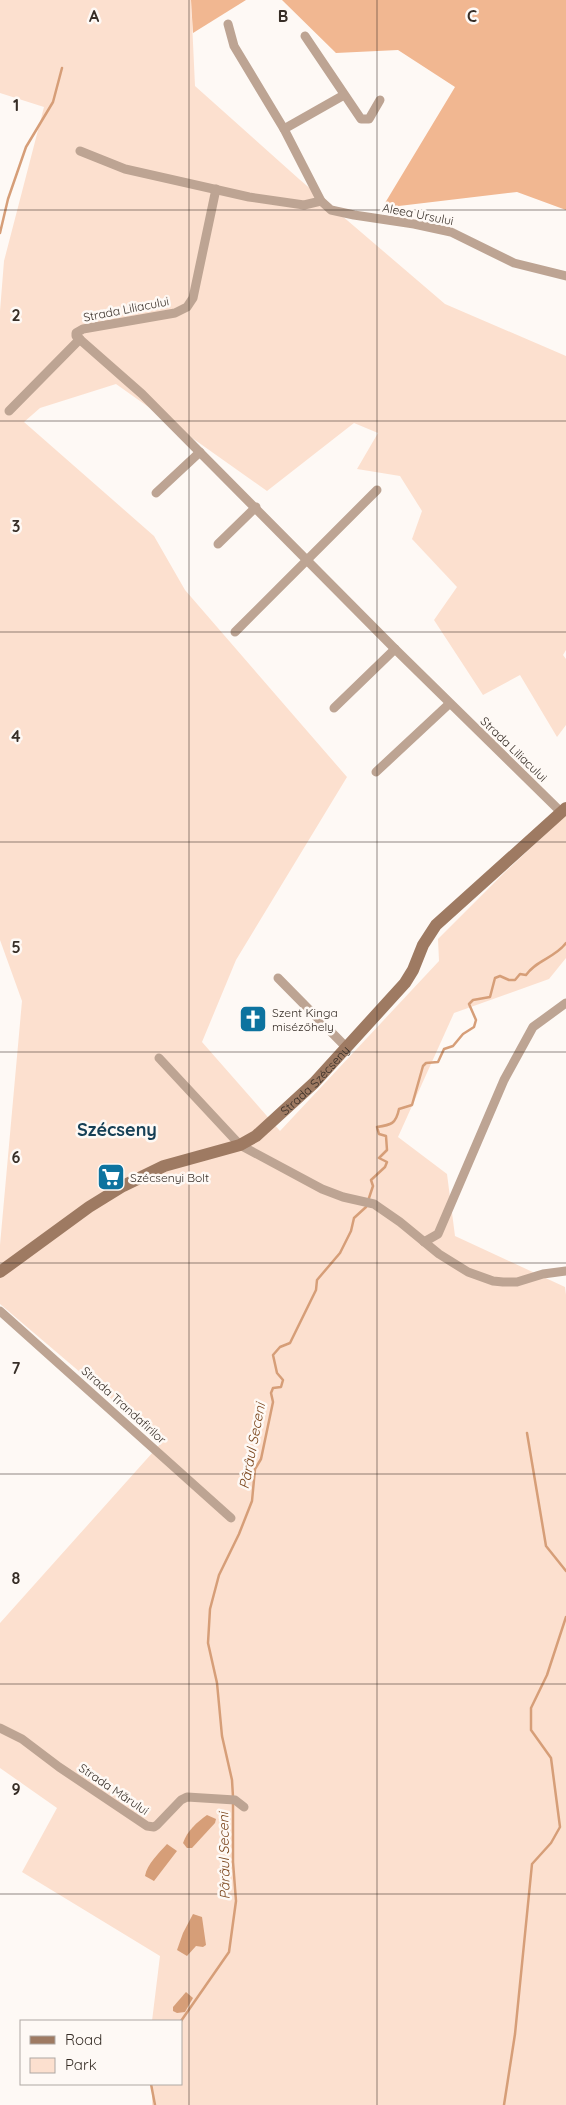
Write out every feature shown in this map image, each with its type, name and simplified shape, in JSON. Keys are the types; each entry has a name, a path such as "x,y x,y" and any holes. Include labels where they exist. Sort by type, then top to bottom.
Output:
{"street":[{"path":"80,151 125,169 216,190 288,204 304,205 321,201 284,128 234,46 228,24"},
{"path":"305,36 359,118 364,120 370,118 380,100"},
{"path":"284,128 344,95"},
{"name":"Strada Liliacului","path":"216,190 192,298 187,307 175,313 83,329 76,333 80,340 142,394 256,507 450,704 563,810"},
{"name":"Aleea Ursului","path":"321,201 331,210 451,232 514,263 566,276"},
{"name":"Strada Liliacului","path":"9,411 80,340"},
{"path":"156,493 200,452"},
{"path":"236,632 377,490"},
{"path":"218,544 256,507"},
{"path":"334,708 395,649"},
{"path":"376,772 450,704"},
{"name":"Strada Szécseny","path":"0,1272 89,1206 123,1186 164,1166 240,1145 264,1130 314,1083 406,983 423,945 436,925 563,810"},
{"path":"278,978 346,1047"},
{"path":"424,1242 438,1234 504,1080 533,1027 566,1003"},
{"path":"159,1058 240,1145 322,1189 343,1197 367,1202 388,1213 439,1254 468,1272 493,1281 517,1282 543,1274 566,1271"},
{"name":"Strada Trandafirilor","path":"0,1311 231,1518"},
{"name":"Strada Mărului","path":"0,1728 22,1739 59,1767 147,1826 157,1825 183,1798 233,1800 244,1807"}],"green space":[{"path":"0,0 191,0 195,86 299,179 445,304 566,356 566,650 563,655 566,659 566,725 557,737 520,675 483,695 434,620 457,587 412,539 422,511 400,476 357,469 378,433 354,423 267,491 116,384 40,408 24,422 154,536 185,590 347,777 236,960 202,1042 280,1131 439,961 438,939 506,871 566,815 566,958 549,979 454,1013 398,1137 447,1174 455,1236 565,1287 566,2105 152,2105 152,2085 182,2085 182,2020 152,2020 160,1956 22,1872 57,1808 0,1768 0,1623 162,1442 0,1304 0,1245 22,1001 0,940 0,311 4,261 44,107 0,93"}],"shaded area":[{"path":"191,0 246,0 193,33"},
{"path":"282,0 566,0 566,210 517,192 382,208 455,87 398,50 336,53"},
{"path":"207,1815 216,1819 215,1823 192,1848 187,1848 183,1843 187,1835"},
{"path":"167,1844 177,1851 154,1881 145,1876 146,1872"},
{"path":"193,1914 202,1917 206,1945 203,1947 196,1946 187,1956 177,1950"},
{"path":"186,1992 193,1998 185,2012 177,2013 173,2011 173,2007"}],"waterway":[{"path":"0,233 8,199 26,147 53,102 62,68"},
{"name":"Pârâul Seceni","path":"233,1797 232,1780 222,1736 217,1683 208,1643 210,1609 219,1575 239,1534 252,1501 255,1469 261,1459 273,1402 271,1393 273,1388 281,1387 283,1380 277,1373 273,1355 280,1347 290,1343 316,1290 317,1280 340,1253 351,1231 354,1218 366,1207 373,1186 371,1180 385,1167 387,1162 379,1158 387,1150 386,1136 379,1134 377,1127 392,1123 399,1109 412,1105 423,1066 426,1063 438,1062 444,1049 453,1046 463,1034 474,1027 476,1020 469,1004 473,1000 490,997 495,978 500,976 509,980 515,980 520,974 526,975 566,943"},
{"path":"527,1433 546,1546 566,1571"},
{"path":"504,2105 515,2034 532,1864 551,1843 560,1827 551,1758 531,1730 531,1708 547,1675 566,1617"},
{"name":"Pârâul Seceni","path":"182,2020 229,1952 236,1901 233,1862 233,1802"},
{"name":"Pârâul Seceni","path":"151,2085 155,2105"}],"place":[{"name":"Szent Kinga misézőhely","path":"253,1019"},
{"name":"Szécsenyi Bolt","path":"111,1177"}],"district":[{"name":"Szécseny","path":"117,1129"}]}
